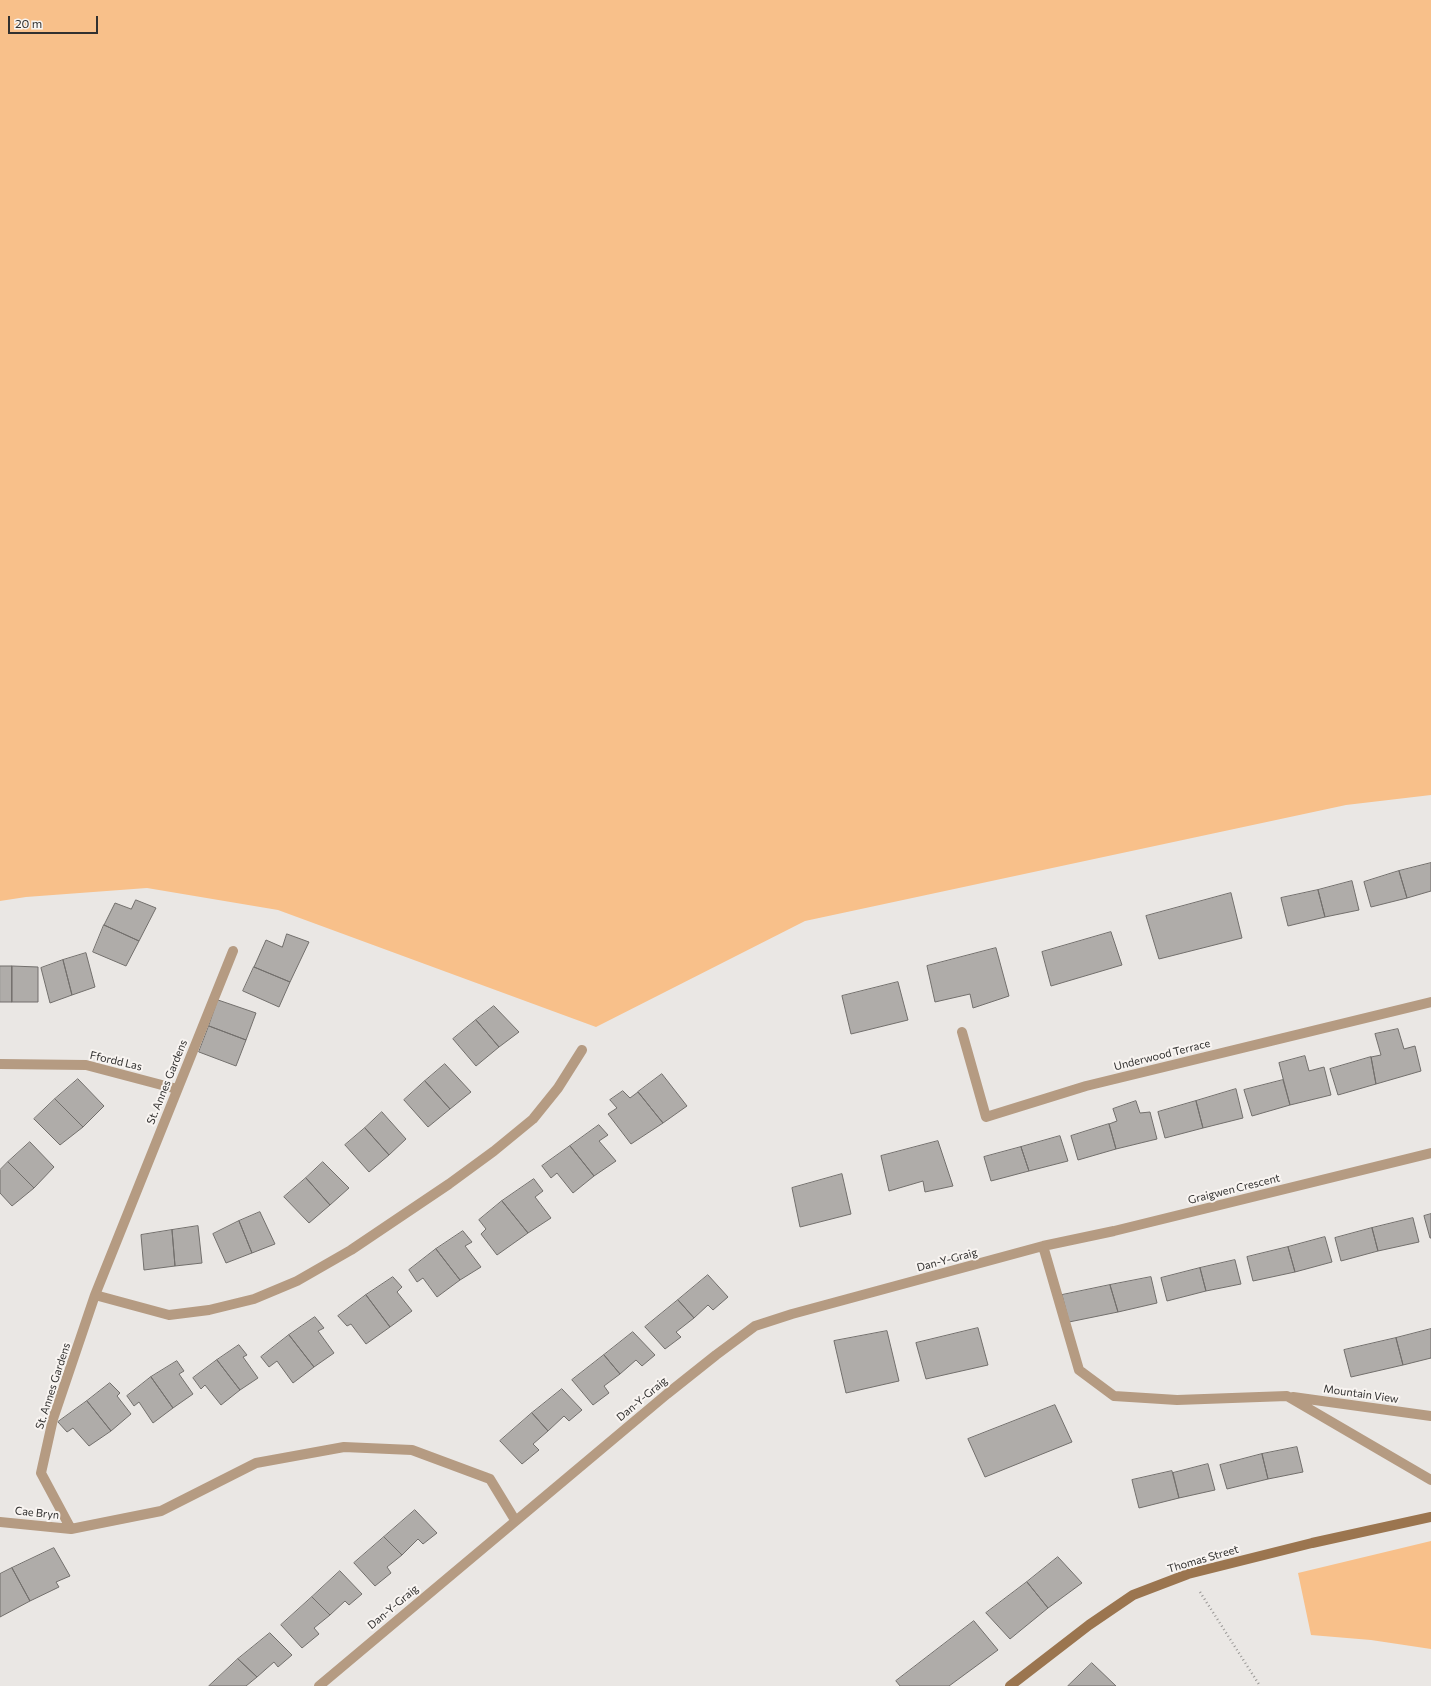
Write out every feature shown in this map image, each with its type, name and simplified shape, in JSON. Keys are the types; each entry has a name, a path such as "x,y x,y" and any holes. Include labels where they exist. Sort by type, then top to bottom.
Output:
{"main road":[{"name":"Thomas Street","path":"1010,1686 1089,1625 1133,1595 1188,1574 1312,1543 1431,1517"}],"street":[{"name":"St. Annes Gardens","path":"71,1529 41,1473 53,1419 95,1295 233,951"},
{"name":"Underwood Terrace","path":"962,1032 986,1117 1086,1086 1431,1002"},
{"path":"95,1295 169,1315 209,1310 254,1298 297,1281 358,1245 449,1184 494,1151 533,1119 558,1088 582,1050"},
{"name":"Ffordd Las","path":"0,1064 86,1065 177,1088"},
{"name":"Graigwen Crescent","path":"1043,1246 1114,1231 1431,1153"},
{"name":"Mountain View","path":"1043,1246 1079,1370 1114,1396 1177,1400 1287,1396 1431,1416"},
{"name":"Dan-Y-Graig","path":"319,1686 515,1520 679,1384 755,1326 792,1314 1043,1246"},
{"path":"1287,1396 1431,1480"},
{"path":"71,1529 161,1511 256,1463 344,1447 412,1450 490,1479 515,1520"},
{"name":"Cae Bryn","path":"0,1522 71,1529"}],"path":[{"path":"1188,1574 1260,1686"}],"shaded area":[{"path":"0,0 1431,0 1431,795 1346,805 805,921 596,1027 278,910 147,888 26,897 0,901"},
{"path":"1431,1541 1431,1649 1371,1640 1311,1635 1298,1573"}],"building":[{"path":"1431,863 1431,891 1407,898 1399,871"},
{"path":"1399,871 1407,898 1371,907 1364,882"},
{"path":"1352,881 1359,910 1325,917 1318,890"},
{"path":"1318,890 1325,917 1288,926 1281,898"},
{"path":"1231,893 1242,938 1159,959 1146,916"},
{"path":"136,900 156,908 139,941 104,925 115,903 131,909"},
{"path":"104,925 139,941 126,966 93,952"},
{"path":"1111,932 1122,965 1051,986 1042,952"},
{"path":"287,934 309,942 290,982 254,967 266,940 282,947"},
{"path":"996,948 1009,996 973,1008 970,994 935,1002 927,966"},
{"path":"86,953 95,987 72,995 63,960"},
{"path":"63,960 72,995 50,1003 41,968"},
{"path":"0,966 12,966 12,1002 0,1002"},
{"path":"12,966 38,967 38,1002 12,1002"},
{"path":"254,967 290,982 279,1007 243,991"},
{"path":"898,982 908,1020 851,1034 842,996"},
{"path":"218,1000 256,1013 246,1040 209,1026"},
{"path":"494,1006 519,1032 499,1047 476,1020"},
{"path":"476,1020 499,1047 476,1066 453,1039"},
{"path":"209,1026 246,1040 236,1066 199,1052"},
{"path":"1398,1029 1404,1049 1415,1046 1421,1071 1376,1084 1371,1057 1381,1055 1375,1034"},
{"path":"1305,1056 1309,1071 1324,1067 1331,1095 1290,1105 1279,1063"},
{"path":"1371,1057 1376,1084 1338,1095 1330,1069"},
{"path":"445,1064 471,1092 450,1109 425,1081"},
{"path":"662,1074 687,1106 663,1123 638,1092"},
{"path":"78,1079 104,1106 83,1127 55,1099"},
{"path":"1283,1080 1290,1105 1252,1116 1244,1090"},
{"path":"425,1081 450,1109 428,1127 404,1100"},
{"path":"1236,1089 1243,1118 1203,1128 1196,1101"},
{"path":"623,1091 630,1098 638,1092 663,1123 631,1144 608,1114 617,1108 610,1100"},
{"path":"55,1099 83,1127 60,1145 34,1119"},
{"path":"1136,1101 1140,1113 1150,1112 1157,1139 1116,1149 1109,1124 1117,1121 1113,1109"},
{"path":"1196,1101 1203,1128 1165,1138 1158,1112"},
{"path":"382,1112 406,1139 389,1155 365,1128"},
{"path":"1109,1124 1116,1149 1078,1160 1071,1136"},
{"path":"599,1125 608,1135 599,1141 616,1161 594,1176 570,1146"},
{"path":"365,1128 389,1155 369,1172 345,1145"},
{"path":"1060,1136 1068,1161 1029,1171 1021,1147"},
{"path":"938,1141 953,1186 925,1192 923,1181 889,1191 881,1156"},
{"path":"30,1142 54,1167 34,1188 8,1162"},
{"path":"570,1146 594,1176 573,1193 557,1173 551,1178 542,1166"},
{"path":"1021,1147 1029,1171 991,1181 984,1157"},
{"path":"8,1162 34,1188 12,1206 0,1193 0,1170"},
{"path":"323,1162 349,1188 330,1205 306,1178"},
{"path":"842,1174 851,1214 800,1227 792,1188"},
{"path":"306,1178 330,1205 309,1223 284,1197"},
{"path":"534,1179 543,1191 535,1197 551,1218 528,1233 502,1201"},
{"path":"502,1201 528,1233 497,1255 481,1234 486,1229 479,1220"},
{"path":"260,1212 275,1244 252,1253 239,1221"},
{"path":"1431,1214 1431,1238 1430,1238 1424,1216"},
{"path":"1413,1218 1419,1242 1378,1251 1372,1228"},
{"path":"239,1221 252,1253 226,1263 213,1234"},
{"path":"198,1226 202,1263 175,1266 172,1230"},
{"path":"1372,1228 1378,1251 1341,1261 1335,1238"},
{"path":"172,1230 175,1266 144,1270 141,1235"},
{"path":"463,1231 472,1242 465,1246 481,1267 460,1280 436,1249"},
{"path":"1325,1237 1332,1262 1295,1272 1288,1247"},
{"path":"1288,1247 1295,1272 1253,1281 1247,1257"},
{"path":"436,1249 460,1280 437,1297 423,1278 417,1282 409,1270"},
{"path":"1235,1260 1241,1284 1206,1291 1200,1268"},
{"path":"1200,1268 1206,1291 1167,1301 1161,1278"},
{"path":"708,1275 728,1297 713,1310 708,1305 694,1318 678,1300"},
{"path":"393,1277 402,1287 397,1292 412,1311 390,1327 366,1295"},
{"path":"1151,1277 1157,1303 1118,1312 1110,1285"},
{"path":"1110,1285 1118,1312 1069,1322 1062,1295"},
{"path":"366,1295 390,1327 366,1344 351,1324 347,1326 338,1316"},
{"path":"678,1300 694,1318 676,1332 681,1337 665,1349 645,1327"},
{"path":"315,1317 324,1328 318,1331 334,1353 314,1367 289,1335"},
{"path":"978,1328 988,1365 926,1379 916,1343"},
{"path":"1431,1329 1431,1358 1403,1365 1396,1338"},
{"path":"887,1331 899,1381 846,1393 834,1341"},
{"path":"633,1332 655,1355 642,1366 636,1360 620,1374 604,1355"},
{"path":"289,1335 314,1367 293,1383 277,1361 269,1367 261,1357"},
{"path":"1396,1338 1403,1365 1351,1377 1344,1350"},
{"path":"239,1345 247,1355 243,1357 258,1378 240,1390 217,1360"},
{"path":"604,1355 620,1374 604,1386 609,1393 593,1405 572,1380"},
{"path":"217,1360 240,1390 221,1405 205,1385 201,1389 193,1378"},
{"path":"177,1361 184,1371 179,1374 193,1394 173,1408 151,1377"},
{"path":"151,1377 173,1408 153,1423 139,1402 134,1406 127,1396"},
{"path":"110,1383 120,1393 117,1396 131,1414 111,1431 87,1401"},
{"path":"562,1389 582,1410 569,1421 564,1416 548,1431 532,1413"},
{"path":"87,1401 111,1431 89,1446 73,1428 67,1432 58,1422"},
{"path":"1055,1405 1072,1442 985,1477 968,1439"},
{"path":"532,1413 548,1431 533,1444 539,1450 522,1464 500,1441"},
{"path":"1297,1447 1303,1472 1268,1479 1262,1454"},
{"path":"1262,1454 1268,1479 1227,1489 1220,1465"},
{"path":"1208,1464 1215,1490 1179,1498 1173,1473"},
{"path":"1172,1471 1179,1498 1139,1508 1132,1480"},
{"path":"415,1510 437,1533 423,1544 418,1539 402,1555 384,1537"},
{"path":"384,1537 402,1555 387,1567 391,1573 375,1586 354,1563"},
{"path":"54,1548 70,1576 56,1582 59,1587 30,1601 12,1568"},
{"path":"1058,1557 1082,1583 1048,1608 1027,1582"},
{"path":"12,1568 30,1601 0,1617 0,1574"},
{"path":"340,1571 362,1594 349,1605 345,1601 330,1615 312,1597"},
{"path":"1027,1582 1048,1608 1010,1639 986,1613"},
{"path":"312,1597 330,1615 314,1628 319,1634 302,1648 281,1625"},
{"path":"974,1621 998,1650 949,1686 900,1686 896,1681"},
{"path":"270,1633 292,1655 278,1667 274,1662 257,1677 238,1659"},
{"path":"238,1659 257,1677 246,1686 209,1686"},
{"path":"1092,1663 1116,1686 1068,1686"}]}
